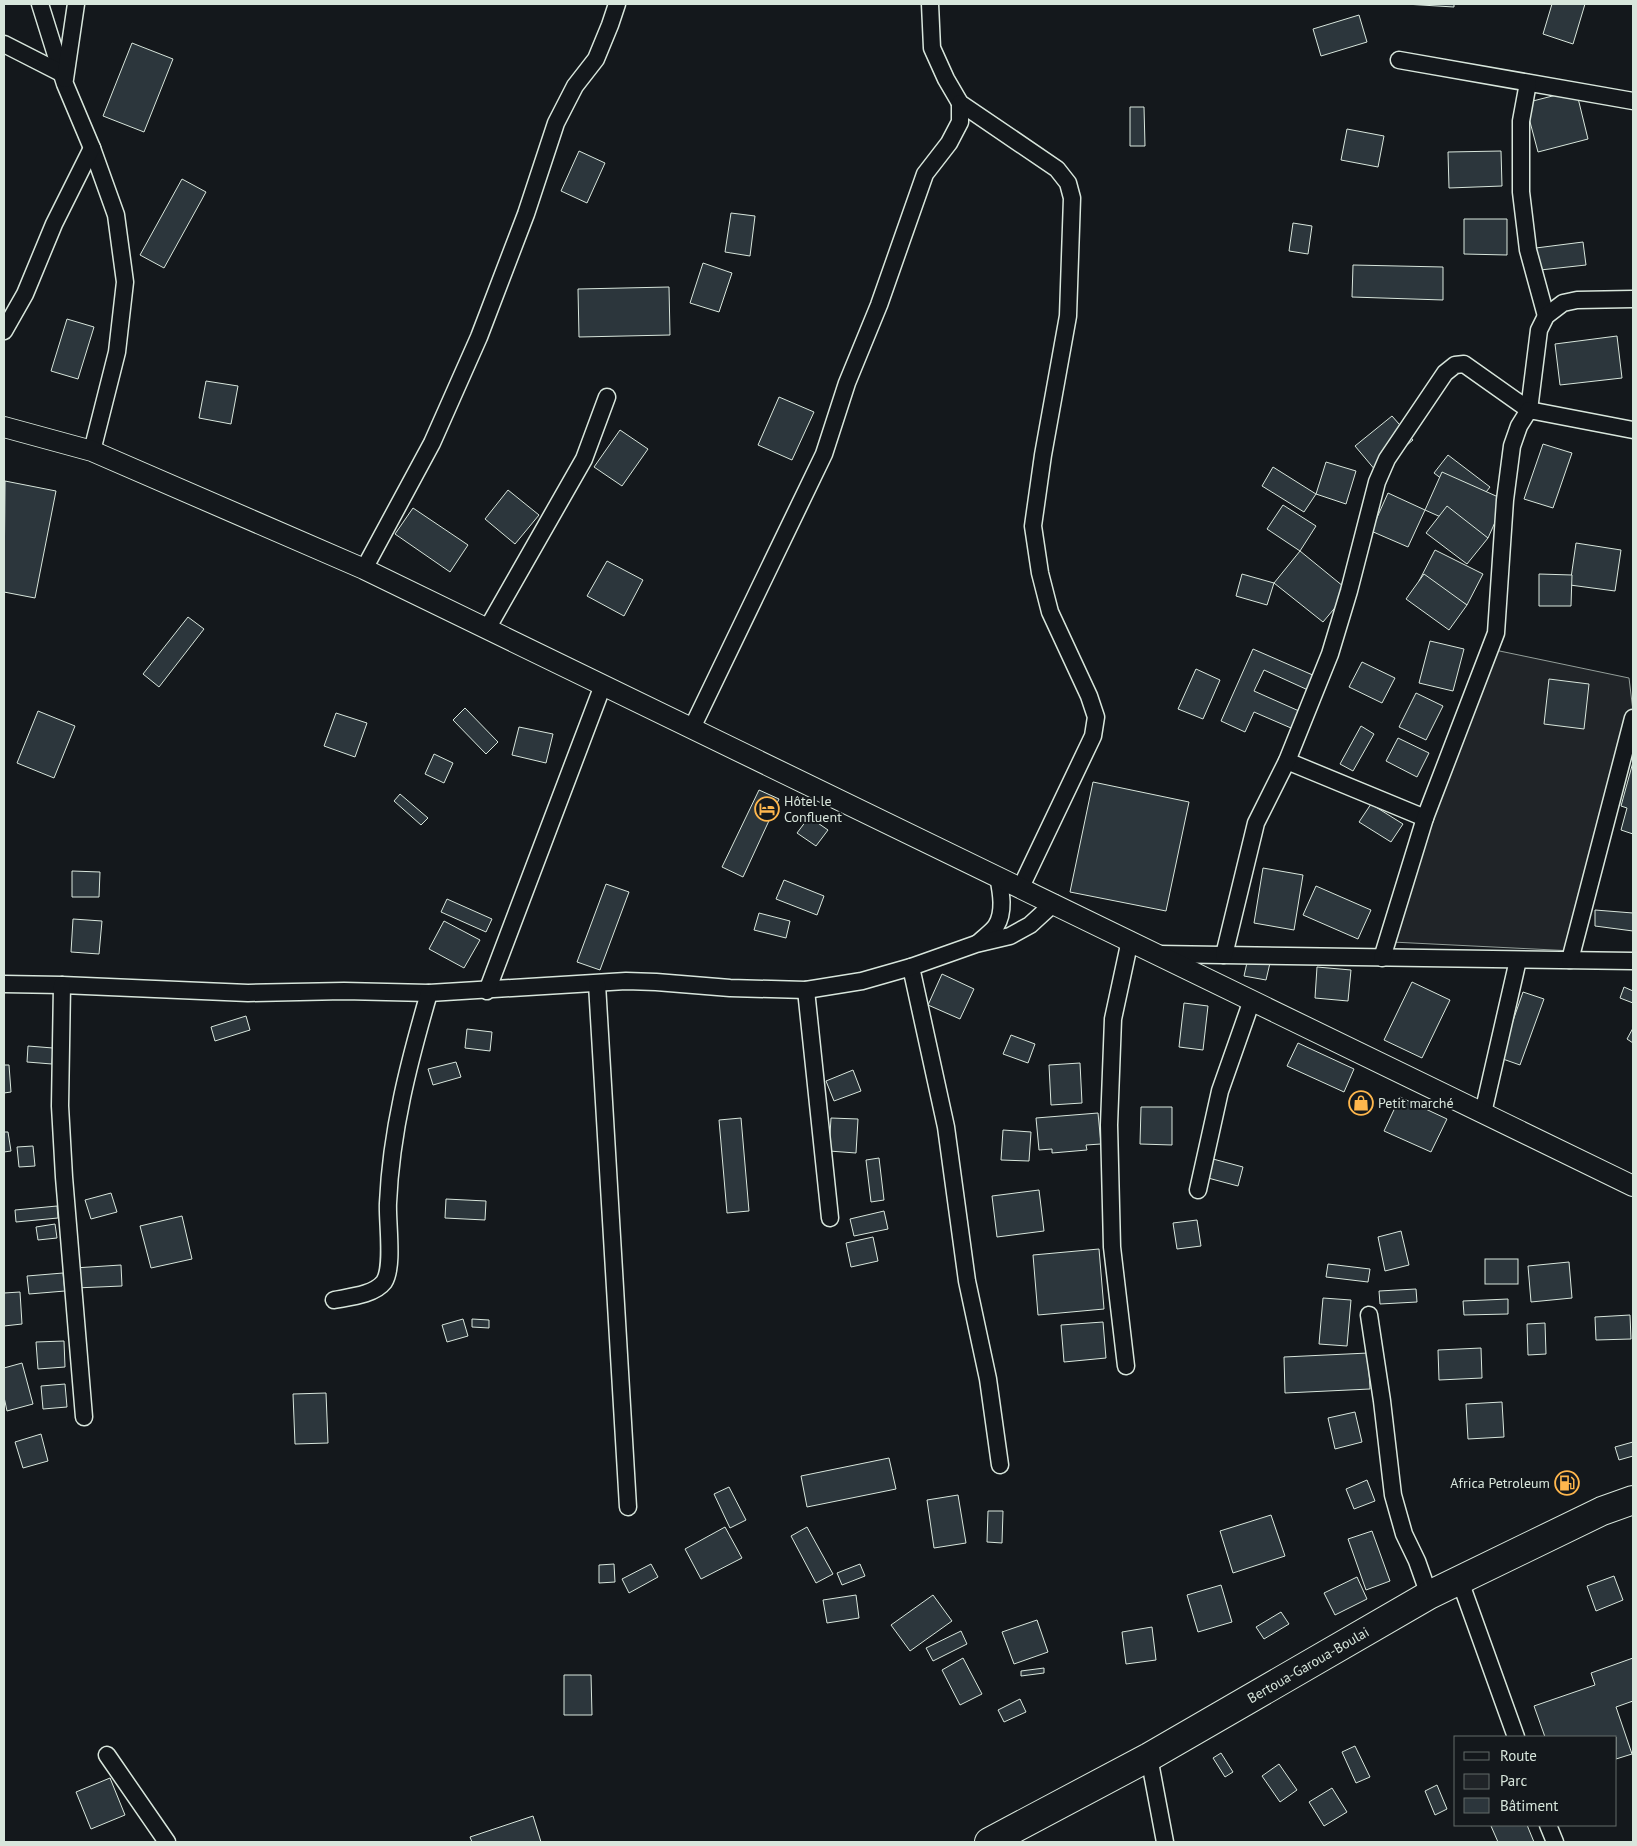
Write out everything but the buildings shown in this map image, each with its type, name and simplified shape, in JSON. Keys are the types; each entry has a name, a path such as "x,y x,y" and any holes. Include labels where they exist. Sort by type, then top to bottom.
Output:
{"highway":[{"name":"Bertoua-Garoua-Boulai","path":"989,1842 1149,1757 1429,1595 1602,1511 1633,1500"}],"street":[{"path":"40,4 63,78 92,148 116,215 125,282 117,352 92,451"},
{"path":"63,78 76,4"},
{"path":"364,569 436,434 479,337 526,214 556,123 575,86 596,59 617,4"},
{"path":"930,4 932,48 946,79 960,103 1057,168 1068,182 1072,198 1068,316 1043,455 1033,526 1040,573 1050,612 1089,696 1096,717 1093,736 1021,887"},
{"path":"4,44 63,78"},
{"path":"1399,60 1633,101"},
{"path":"1528,83 1521,120 1521,192 1528,250 1546,316"},
{"path":"692,728 824,454 847,383 879,305 925,174 949,143 960,122 960,103"},
{"path":"4,331 24,294 54,224 92,148"},
{"path":"1382,958 1425,818 1496,633 1505,500 1512,446 1529,410 1539,330 1546,316 1562,303 1577,300 1633,299"},
{"path":"1224,955 1256,823 1287,761 1330,654 1377,482 1388,459 1445,373 1455,365 1464,364 1529,410 1633,430"},
{"path":"487,628 584,459 607,397"},
{"path":"4,427 92,451 364,569 1633,1186"},
{"path":"487,991 603,685"},
{"path":"1570,960 1633,718"},
{"path":"1287,761 1425,818"},
{"path":"976,944 995,927 1000,914 1002,897 998,876"},
{"path":"4,984 248,993 344,991 429,993 487,991 626,981 730,988 806,990 862,981 910,967 976,944 1010,936 1030,925 1054,903"},
{"path":"1126,1366 1112,1248 1109,1125 1113,1019 1130,940"},
{"path":"1158,954 1633,961"},
{"path":"1483,1113 1518,960"},
{"path":"910,967 946,1127 967,1281 988,1379 1000,1465"},
{"path":"597,984 628,1507"},
{"path":"62,985 60,1106 84,1417"},
{"path":"806,990 830,1218"},
{"path":"334,1300 376,1290 384,1282 389,1266 388,1203 395,1133 410,1059 429,993"},
{"path":"1198,1190 1220,1091 1252,1000"},
{"path":"1370,1315 1393,1495 1404,1534 1417,1561 1429,1595"},
{"path":"1460,1581 1516,1736"},
{"path":"106,1755 167,1842"},
{"path":"1149,1757 1165,1842"},
{"path":"1548,1826 1555,1842"}],"green space":[{"path":"1490,649 1629,678 1633,711 1574,951 1392,942"}],"place":[{"name":"Hôtel le Confluent","path":"767,809"},
{"name":"Petit marché","path":"1361,1103"},
{"name":"Africa Petroleum","path":"1567,1483"}]}
